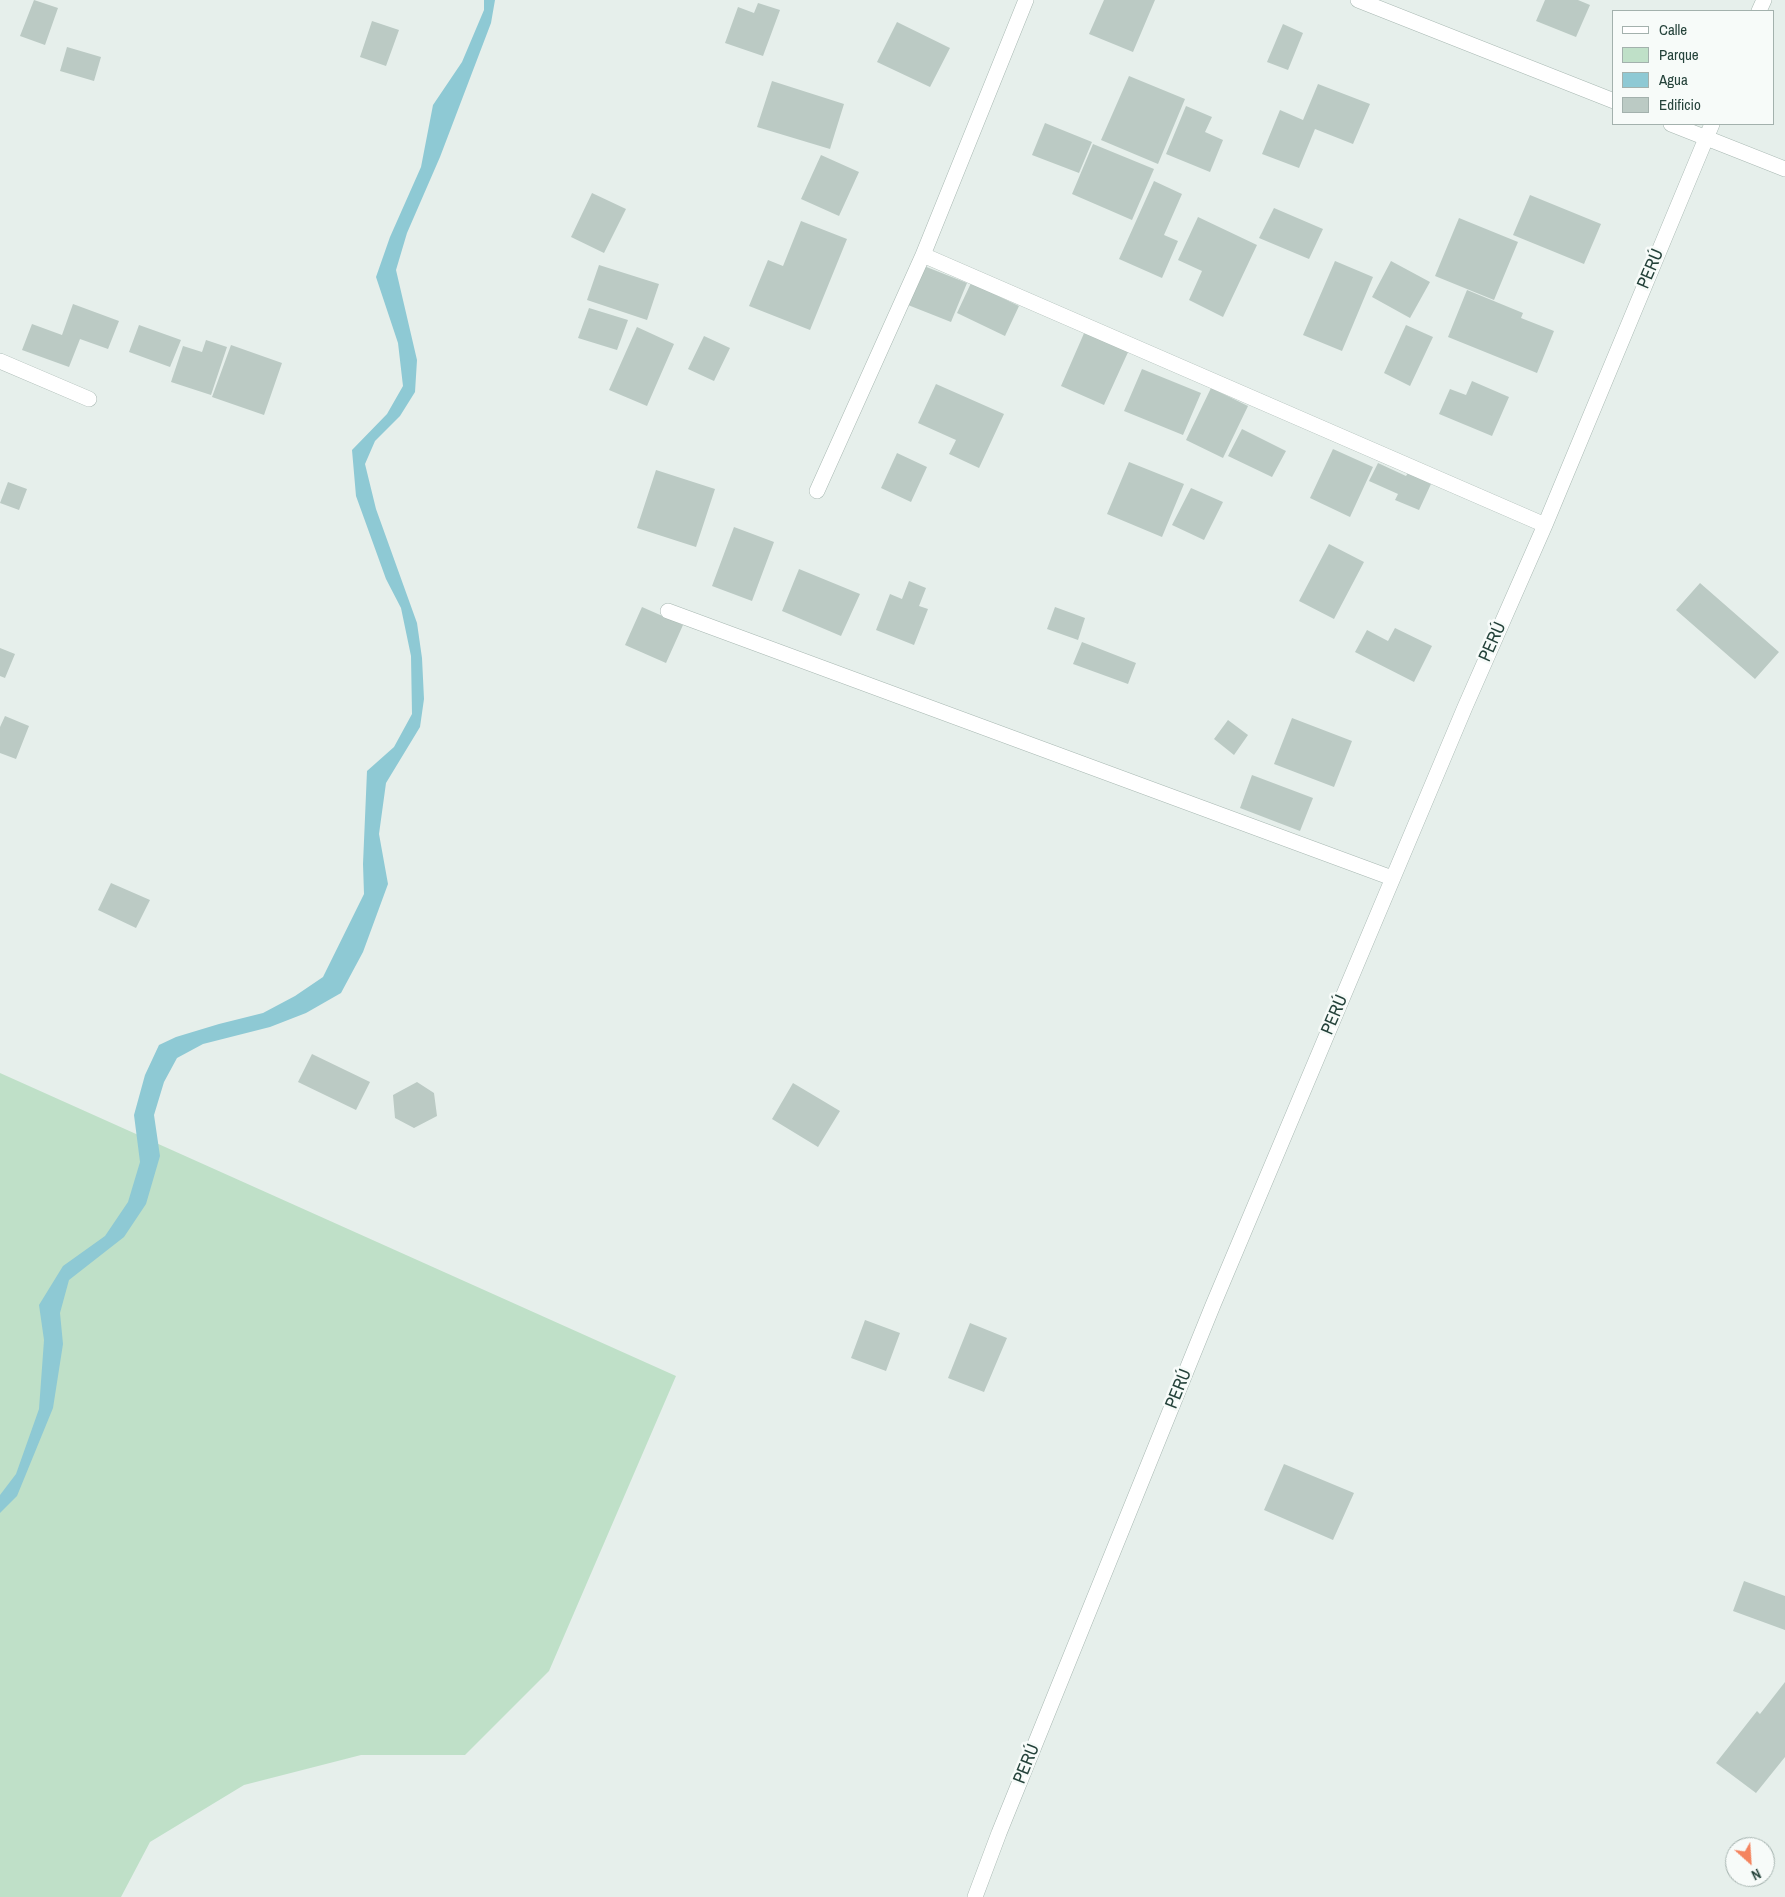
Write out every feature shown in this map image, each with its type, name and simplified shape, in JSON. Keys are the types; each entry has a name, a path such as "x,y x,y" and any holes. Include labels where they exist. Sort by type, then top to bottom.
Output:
{"street":[{"path":"817,491 923,255 1026,0"},
{"path":"1358,0 1612,100"},
{"path":"1676,125 1709,131 1785,169"},
{"name":"PERÚ","path":"976,1897 999,1833 1213,1305 1464,707 1545,525 1709,131"},
{"path":"923,255 1545,525"},
{"path":"0,361 89,399"},
{"path":"668,611 1392,878"}],"green space":[{"path":"0,1073 676,1376 549,1671 465,1755 361,1755 244,1785 150,1842 121,1897 0,1897"}],"water":[{"path":"484,0 495,0 491,23 440,157 407,233 396,270 417,360 415,392 400,416 375,441 365,464 376,509 417,623 422,658 424,699 420,727 386,783 379,834 388,884 363,952 341,993 306,1013 270,1027 203,1044 177,1058 164,1082 154,1115 160,1156 146,1204 124,1237 69,1280 60,1313 63,1344 53,1408 17,1496 0,1513 0,1495 16,1474 39,1409 44,1340 39,1305 63,1266 105,1236 128,1202 140,1162 134,1115 145,1075 159,1045 176,1037 263,1013 295,996 323,977 364,894 363,864 367,771 394,747 412,714 411,656 401,608 386,579 356,496 352,450 387,414 403,386 398,343 376,277 390,237 421,167 433,105 462,62 484,10"}],"building":[{"path":"34,0 58,8 45,45 20,36"},
{"path":"1104,0 1155,0 1133,52 1089,34"},
{"path":"1545,0 1578,0 1590,5 1576,37 1536,21"},
{"path":"758,3 780,10 763,56 725,43 738,7 754,13"},
{"path":"372,21 399,30 386,66 360,57"},
{"path":"897,22 950,48 930,87 877,62"},
{"path":"1283,24 1303,33 1288,70 1267,62"},
{"path":"67,47 101,57 94,81 60,71"},
{"path":"1129,76 1185,99 1158,164 1101,140"},
{"path":"772,81 844,104 830,149 757,127"},
{"path":"1318,84 1370,104 1353,144 1315,129 1299,168 1262,154 1280,110 1303,120"},
{"path":"1186,106 1212,117 1205,132 1223,140 1210,172 1166,154"},
{"path":"1045,123 1092,142 1079,173 1032,155"},
{"path":"1093,144 1154,169 1132,220 1072,194"},
{"path":"821,155 859,172 839,216 801,199"},
{"path":"1154,181 1182,194 1164,235 1178,241 1162,278 1119,259"},
{"path":"592,193 626,209 604,253 571,237"},
{"path":"1530,195 1601,224 1584,264 1513,235"},
{"path":"1274,208 1323,229 1309,259 1259,238"},
{"path":"1198,217 1257,245 1223,317 1189,300 1202,271 1178,260"},
{"path":"1459,218 1518,242 1494,300 1435,276"},
{"path":"801,221 847,239 810,330 749,306 768,260 783,266"},
{"path":"1335,261 1373,277 1342,351 1303,335"},
{"path":"1391,261 1430,282 1410,318 1372,297"},
{"path":"599,265 659,284 647,320 587,300"},
{"path":"924,266 967,283 951,322 908,305"},
{"path":"971,283 1019,306 1005,336 957,313"},
{"path":"1467,290 1523,313 1521,318 1554,331 1537,373 1448,337"},
{"path":"73,304 119,321 108,349 80,339 69,367 22,350 32,324 62,335"},
{"path":"589,308 628,320 617,350 578,338"},
{"path":"139,325 181,340 170,367 129,352"},
{"path":"1406,325 1433,337 1410,386 1384,373"},
{"path":"637,327 674,344 647,406 609,390"},
{"path":"1085,331 1129,350 1104,405 1061,386"},
{"path":"704,336 730,348 714,381 688,369"},
{"path":"206,340 227,347 211,395 171,382 183,346 202,352"},
{"path":"231,345 282,363 264,415 212,397"},
{"path":"1142,369 1201,393 1183,435 1124,411"},
{"path":"1472,381 1509,397 1492,436 1439,414 1450,389 1466,395"},
{"path":"936,384 1004,414 979,468 949,454 956,440 918,423"},
{"path":"1211,388 1248,406 1223,458 1186,440"},
{"path":"1242,429 1286,451 1272,477 1228,456"},
{"path":"1333,449 1373,467 1350,517 1310,498"},
{"path":"897,453 927,467 911,502 881,488"},
{"path":"1129,462 1184,484 1162,537 1107,514"},
{"path":"1378,463 1406,476 1408,473 1431,484 1419,510 1395,500 1398,494 1369,481"},
{"path":"656,470 715,489 696,547 637,528"},
{"path":"8,482 27,489 19,510 0,503"},
{"path":"1191,488 1223,502 1204,540 1172,525"},
{"path":"734,527 774,542 752,601 712,586"},
{"path":"1329,544 1364,562 1334,619 1299,601"},
{"path":"799,569 860,594 841,636 782,611"},
{"path":"909,581 926,588 919,606 928,609 914,645 876,630 890,594 902,599"},
{"path":"1700,583 1779,652 1755,679 1676,610"},
{"path":"642,607 683,625 666,663 625,645"},
{"path":"1055,607 1085,618 1078,640 1047,629"},
{"path":"1395,628 1432,646 1414,682 1355,652 1367,630 1388,641"},
{"path":"1082,642 1136,663 1128,684 1073,664"},
{"path":"0,648 15,654 5,678 0,676"},
{"path":"5,716 29,726 16,759 0,753 0,727"},
{"path":"1292,718 1352,741 1334,787 1274,764"},
{"path":"1228,720 1248,735 1234,755 1214,739"},
{"path":"1252,775 1313,798 1300,831 1240,808"},
{"path":"111,883 150,900 136,928 98,910"},
{"path":"312,1054 370,1082 356,1110 298,1082"},
{"path":"417,1082 434,1093 437,1116 414,1128 395,1118 393,1095"},
{"path":"793,1083 840,1111 818,1147 772,1119"},
{"path":"865,1320 900,1333 886,1371 851,1358"},
{"path":"970,1323 1007,1338 984,1392 948,1378"},
{"path":"1284,1464 1354,1493 1333,1540 1264,1510"},
{"path":"1744,1581 1785,1596 1785,1630 1733,1611"},
{"path":"1785,1682 1785,1757 1756,1793 1716,1763 1757,1711 1760,1714"}]}
